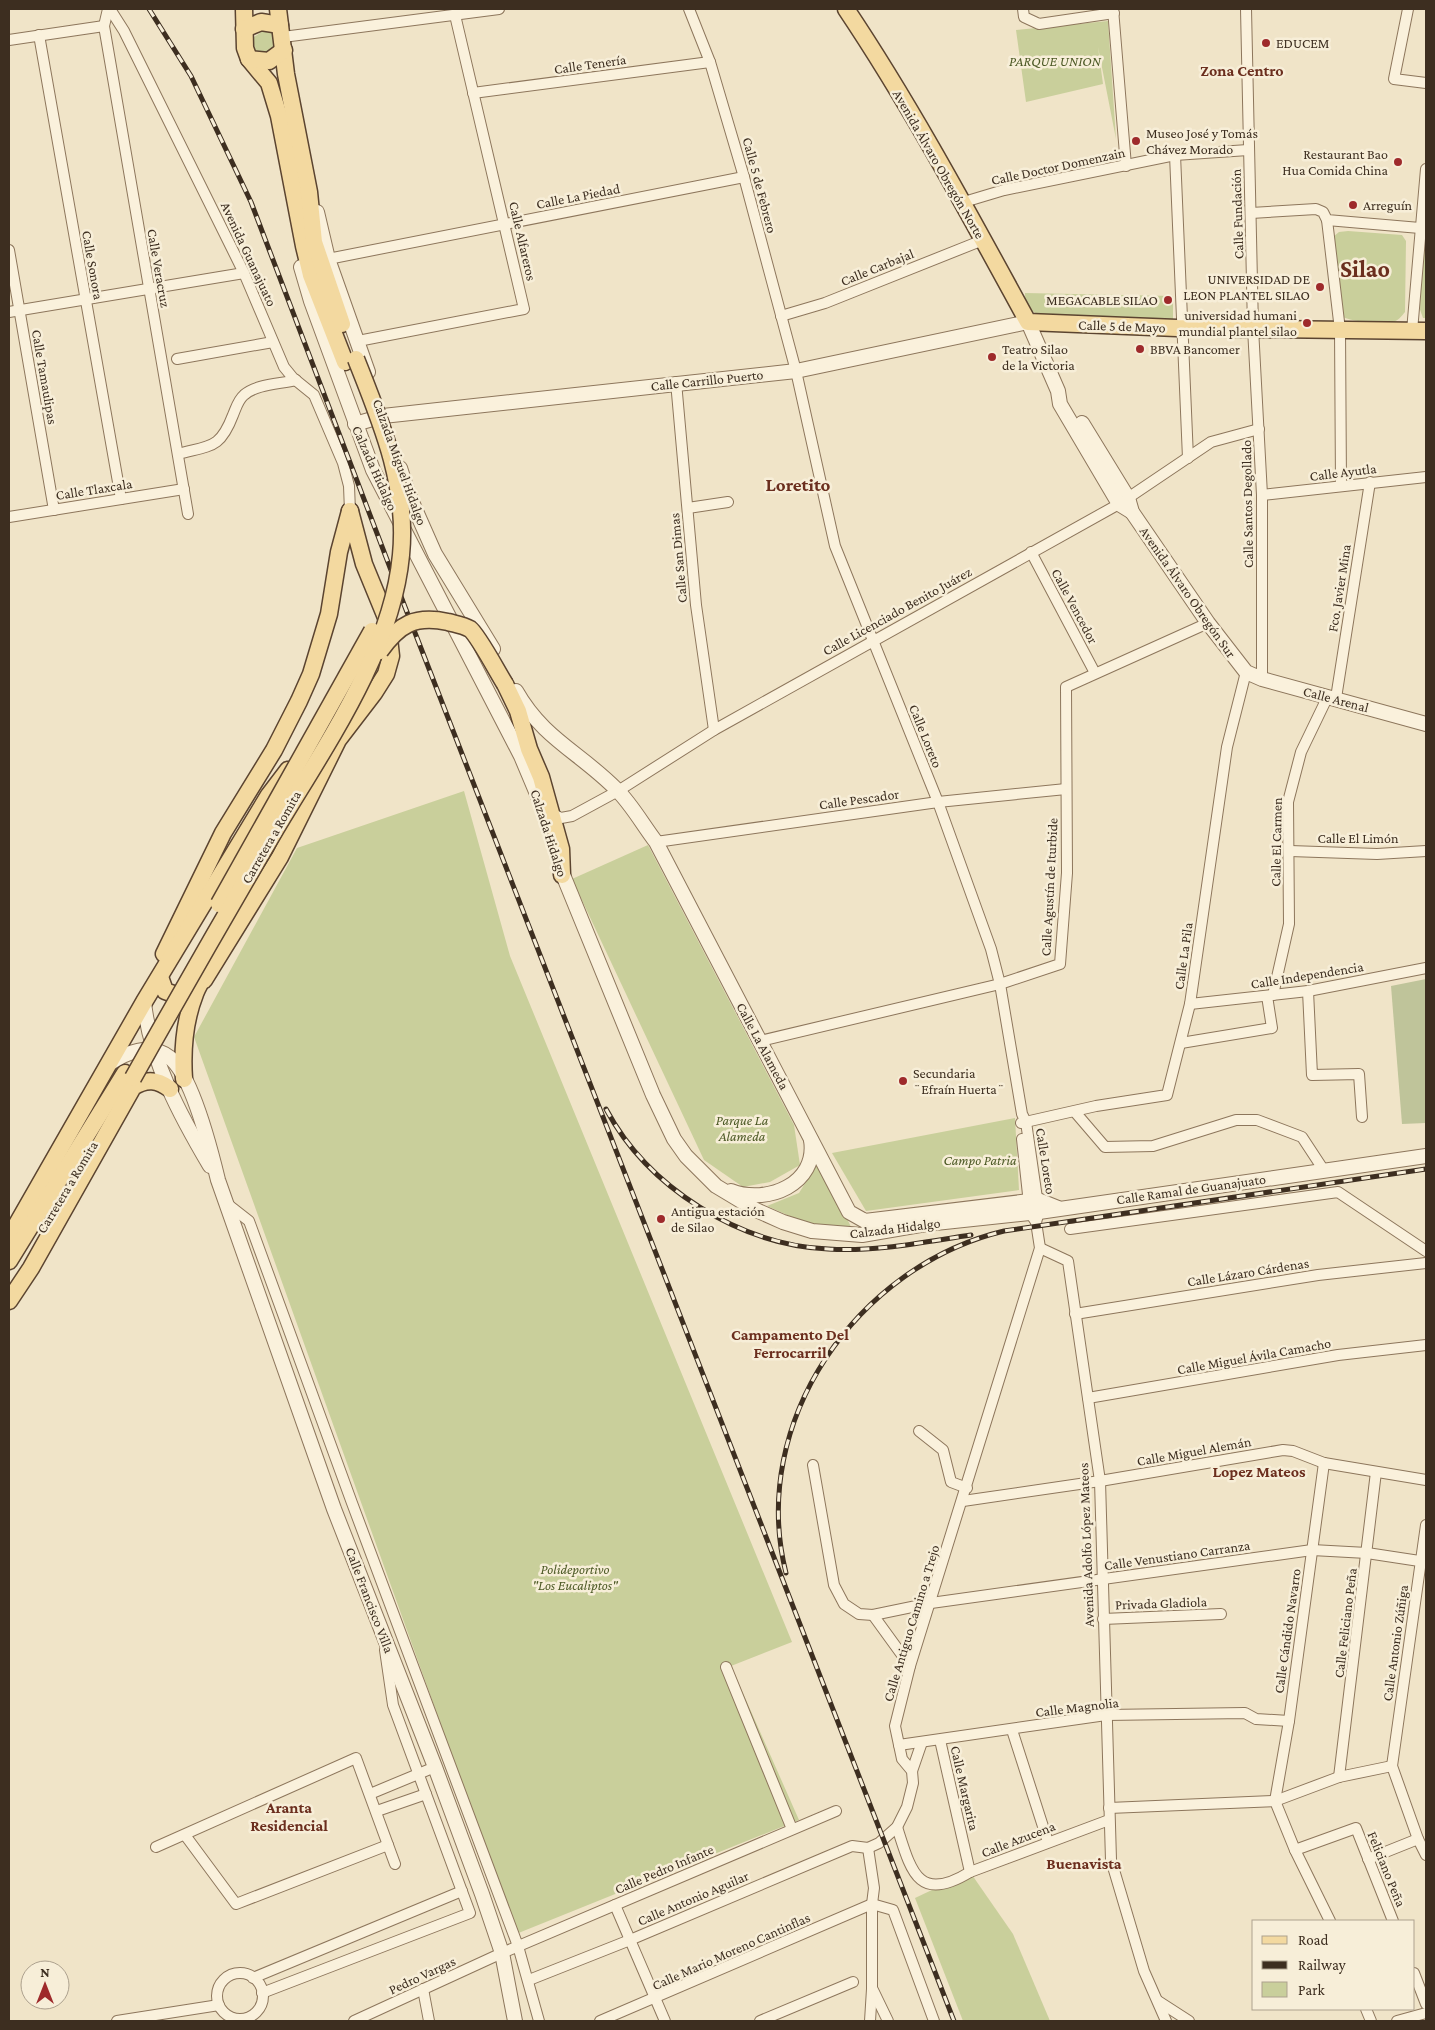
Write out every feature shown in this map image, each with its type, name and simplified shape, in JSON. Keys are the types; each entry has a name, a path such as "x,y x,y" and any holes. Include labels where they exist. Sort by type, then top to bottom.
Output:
{"main road":[{"path":"244,9 245,48 249,59 268,83 279,116 311,275 350,360"},
{"name":"Calzada Miguel Hidalgo","path":"278,9 286,74 309,192 314,242 350,360"},
{"name":"Avenida Álvaro Obregón Norte","path":"846,9 875,52 964,202 1028,322"},
{"path":"244,29 261,22 282,37 269,61 249,59"},
{"name":"Calle 5 de Mayo","path":"1028,322 1181,328 1419,331"},
{"name":"Carretera a Romita","path":"9,1283 129,1076 335,729 367,669 389,611 398,582 402,530 401,503 390,449 350,360"},
{"name":"Carretera a Romita","path":"9,1261 129,1076 301,757 372,632 388,576 391,543 387,475 377,437 350,360"},
{"path":"160,977 165,991 173,995 182,997 200,986 280,857 338,740 386,674 391,656 387,620 364,564 350,511"},
{"path":"144,1002 178,922 208,861 274,750 311,674 329,614 339,552 350,511"},
{"path":"367,669 395,632 416,620 431,619 458,624 471,630 506,680 518,711 529,749 541,777 561,849 562,875"},
{"path":"184,1079 182,1046 210,960 303,799 335,729"},
{"path":"9,1238 144,1002 269,794 301,757"},
{"path":"9,1301 31,1268 133,1087 148,1080 163,1084 170,1089"}],"street":[{"path":"9,40 104,26 109,9"},
{"name":"Avenida Guanajuato","path":"109,9 124,31 244,273 284,368 296,380 312,391 344,463 349,486 350,511"},
{"path":"282,37 414,14 455,15 499,9"},
{"name":"Calle 5 de Febrero","path":"689,9 710,62 744,177 796,371"},
{"path":"1023,9 1024,17 1039,24 1114,11 1126,166"},
{"name":"Calle Fundación","path":"1246,9 1253,328"},
{"path":"1408,9 1394,79 1426,82"},
{"name":"Calle Alfareros","path":"358,341 524,309 455,15"},
{"name":"Calle Veracruz","path":"104,26 188,514"},
{"name":"Calle Sonora","path":"39,35 121,499"},
{"name":"Calle Tenería","path":"473,94 710,62"},
{"name":"Calle Doctor Domenzain","path":"964,202 1004,190 1175,155 1248,150"},
{"path":"1175,155 1188,458"},
{"name":"Calzada Hidalgo","path":"286,158 298,254 311,301 373,470 521,756 545,813 552,846 562,875 664,1118 686,1156 716,1186 750,1207 783,1222 812,1231 862,1235 926,1224 1034,1210"},
{"path":"1419,331 1420,228 1426,169"},
{"name":"Calle La Piedad","path":"328,259 744,177"},
{"name":"Calzada Miguel Hidalgo","path":"309,192 315,205 328,259 358,341 408,494 435,554 506,680 528,713 551,737"},
{"path":"1251,213 1316,209 1323,212 1327,220 1340,330 1341,486"},
{"path":"1327,220 1420,228"},
{"name":"Calle Carbajal","path":"781,316 825,303 983,240"},
{"name":"Calle Tamaulipas","path":"9,250 54,510"},
{"path":"9,312 244,273"},
{"name":"Calle Carrillo Puerto","path":"355,424 383,416 676,382 796,371 1028,322"},
{"name":"Avenida Álvaro Obregón Sur","path":"1028,322 1058,390 1068,401 1123,501 1208,623 1246,672"},
{"name":"Calle Santos Degollado","path":"1253,328 1262,495 1262,679"},
{"path":"177,359 273,342"},
{"name":"Calle Loreto","path":"796,371 835,546 871,641 938,802 991,949 1000,984 1023,1120 1034,1210"},
{"path":"178,454 214,444 222,439 238,402 253,389 296,380"},
{"name":"Calle San Dimas","path":"676,382 696,605 714,730"},
{"name":"Calle Licenciado Benito Juárez","path":"551,813 560,818 572,816 618,791 714,730 1123,501 1211,442 1259,429"},
{"path":"373,470 399,465"},
{"name":"Calle Ayutla","path":"1262,495 1426,477"},
{"name":"Fco. Javier Mina","path":"1332,697 1370,482"},
{"name":"Calle Tlaxcala","path":"9,517 184,489"},
{"path":"688,508 728,502"},
{"name":"Calle Vencedor","path":"1031,552 1095,673"},
{"path":"420,562 435,554"},
{"name":"Calle Agustín de Iturbide","path":"760,1041 1000,984 1060,964 1067,873 1066,687 1208,623"},
{"name":"Calle Arenal","path":"1246,672 1262,679 1426,724"},
{"name":"Calle La Pila","path":"1023,1120 1166,1095 1190,1004 1227,747 1246,672"},
{"path":"485,687 492,677 500,674 506,680"},
{"name":"Calle El Carmen","path":"1270,996 1289,924 1290,851 1288,802 1301,752 1332,697"},
{"name":"Calle La Alameda","path":"551,737 618,791 656,842 849,1212 865,1221"},
{"name":"Calle Pescador","path":"656,842 938,802 1066,789"},
{"name":"Calle El Limón","path":"1290,851 1377,854 1426,851"},
{"name":"Calle Independencia","path":"1190,1004 1308,991 1426,968"},
{"path":"1308,991 1312,1075 1358,1074 1362,1117"},
{"path":"1180,1042 1272,1028 1270,996"},
{"name":"Calle Francisco Villa","path":"144,1002 146,1023 170,1089 191,1134 218,1180"},
{"path":"108,1064 133,1051 155,1051"},
{"name":"Calle Francisco Villa","path":"155,1051 170,1057 184,1079 204,1126 218,1180 334,1509 435,1767 482,1894 502,1953 515,2021"},
{"path":"1075,1112 1105,1147 1154,1146 1236,1120 1257,1120 1302,1137 1323,1169"},
{"path":"716,1186 739,1194 755,1196 785,1188 801,1179 809,1165 812,1147 810,1136"},
{"name":"Calle Ramal de Guanajuato","path":"1034,1210 1426,1156"},
{"path":"1070,1229 1338,1192 1426,1251"},
{"path":"226,1203 249,1221 355,1512 518,1946 539,2021"},
{"path":"862,1235 865,1221 1034,1210"},
{"name":"Calle Antiguo Camino a Trejo","path":"912,1771 902,1759 895,1726 910,1666 963,1501 1040,1248 1034,1210"},
{"name":"Avenida Adolfo López Mateos","path":"1040,1248 1068,1261 1100,1481 1101,1580 1111,1860 1144,1971 1166,2021"},
{"name":"Calle Lázaro Cárdenas","path":"1075,1314 1318,1275 1426,1263"},
{"name":"Calle Miguel Ávila Camacho","path":"1088,1398 1338,1355 1426,1345"},
{"path":"920,1431 943,1450 951,1482 967,1488"},
{"name":"Calle Miguel Alemán","path":"963,1501 1100,1481 1283,1450 1294,1451 1324,1463 1426,1480"},
{"name":"Calle Cándido Navarro","path":"1275,1801 1289,1721 1324,1463"},
{"path":"812,1465 834,1585 844,1604 859,1614 873,1615 910,1666"},
{"name":"Calle Feliciano Peña","path":"1340,1777 1376,1472"},
{"name":"Calle Antonio Zúñiga","path":"1392,1766 1424,1561 1426,1525"},
{"name":"Calle Venustiano Carranza","path":"873,1615 931,1603 1312,1550 1424,1561"},
{"name":"Privada Gladiola","path":"1103,1619 1221,1614"},
{"path":"262,1993 470,1913 393,1705 382,1632"},
{"path":"726,1668 792,1829"},
{"name":"Calle Magnolia","path":"899,1745 1106,1715 1245,1713 1256,1719 1289,1721"},
{"path":"1012,1730 1048,1842"},
{"name":"Calle Margarita","path":"940,1740 970,1872"},
{"path":"870,2021 872,1904 874,1888 868,1848 879,1843 897,1827 911,1791 913,1783 912,1771 922,1742"},
{"path":"156,1847 356,1758 395,1864"},
{"path":"1109,1808 1275,1801 1340,1777 1392,1766 1418,1839 1426,1853"},
{"path":"370,1794 435,1767"},
{"path":"376,1811 426,1794"},
{"path":"1275,1801 1295,1850 1330,1920"},
{"name":"Calle Pedro Infante","path":"502,1953 836,1811"},
{"name":"Calle Azucena","path":"897,1827 912,1871 924,1882 938,1886 952,1883 970,1872 1109,1820"},
{"name":"Feliciano Peña","path":"1295,1850 1356,1828 1393,1920"},
{"path":"185,1835 236,1904 388,1845"},
{"path":"1368,1859 1418,1839"},
{"name":"Calle Antonio Aguilar","path":"529,1980 630,1940 852,1846 868,1848"},
{"path":"253,1978 262,1993 258,2010 243,2019 226,2015 219,2006 217,1994 225,1979 236,1974 253,1978 462,1891"},
{"path":"465,1902 482,1894"},
{"path":"872,1904 893,1910 934,2021"},
{"name":"Calle Mario Moreno Cantinflas","path":"600,2021 655,1999 872,1904"},
{"path":"615,1905 665,2021"},
{"name":"Pedro Vargas","path":"354,2021 502,1953"},
{"path":"1415,1976 1426,2004"},
{"path":"760,2021 853,1982"},
{"path":"872,1989 888,2021"},
{"path":"423,1990 429,2021"},
{"path":"1158,2002 1190,2021"},
{"path":"117,2021 219,2006"},
{"path":"1397,2021 1426,2013"}],"green space":[{"name":"PARQUE UNION","path":"1108,21 1116,139 1098,47 1103,84 1026,102 1016,30"},
{"path":"263,31 274,34 277,39 272,56 255,53 254,37"},
{"path":"1426,206 1426,318 1423,318 1418,304"},
{"path":"1339,232 1402,235 1406,241 1405,312 1396,321 1387,323 1367,322 1343,317 1333,237"},
{"path":"1025,293 1173,296 1173,319 1044,316 1035,313 1029,308"},
{"name":"Polideportivo \"Los Eucaliptos\"","path":"464,791 510,956 792,1642 731,1666 799,1820 516,1934 194,1037 297,848"},
{"name":"Parque La Alameda","path":"648,845 794,1125 800,1165 770,1182 743,1187 704,1160 572,879"},
{"path":"1426,979 1426,1123 1402,1124 1391,986"},
{"name":"Campo Patria","path":"1015,1118 1019,1190 866,1211 832,1153"},
{"path":"819,1161 852,1229 812,1226 767,1206 799,1193"},
{"path":"970,1872 1013,1934 1050,2021 963,2021 915,1898"}],"railway":[{"path":"149,9 191,76 251,202 405,607 954,2021"},
{"path":"606,1109 624,1138 646,1164 671,1187 700,1207 730,1224 762,1237 795,1245 846,1250 900,1246 971,1235"},
{"path":"786,1573 778,1516 783,1461 800,1408 826,1358 860,1315 903,1278 951,1250 1004,1231 1426,1169"}],"place":[{"name":"EDUCEM","path":"1266,43"},
{"name":"Museo José y Tomás Chávez Morado","path":"1136,141"},
{"name":"Restaurant Bao Hua Comida China","path":"1398,162"},
{"name":"Arreguín","path":"1353,205"},
{"name":"UNIVERSIDAD DE LEON PLANTEL SILAO","path":"1320,287"},
{"name":"MEGACABLE SILAO","path":"1168,300"},
{"name":"universidad humani mundial plantel silao","path":"1307,323"},
{"name":"BBVA Bancomer","path":"1140,349"},
{"name":"Teatro Silao de la Victoria","path":"992,357"},
{"name":"Secundaria ¨Efraín Huerta¨","path":"903,1081"},
{"name":"Antigua estación de Silao","path":"661,1219"}],"district":[{"name":"Zona Centro","path":"1242,70"},
{"name":"Silao","path":"1365,268"},
{"name":"Loretito","path":"798,484"},
{"name":"Campamento Del Ferrocarril","path":"790,1343"},
{"name":"Lopez Mateos","path":"1259,1471"},
{"name":"Aranta Residencial","path":"289,1816"},
{"name":"Buenavista","path":"1084,1863"}]}
